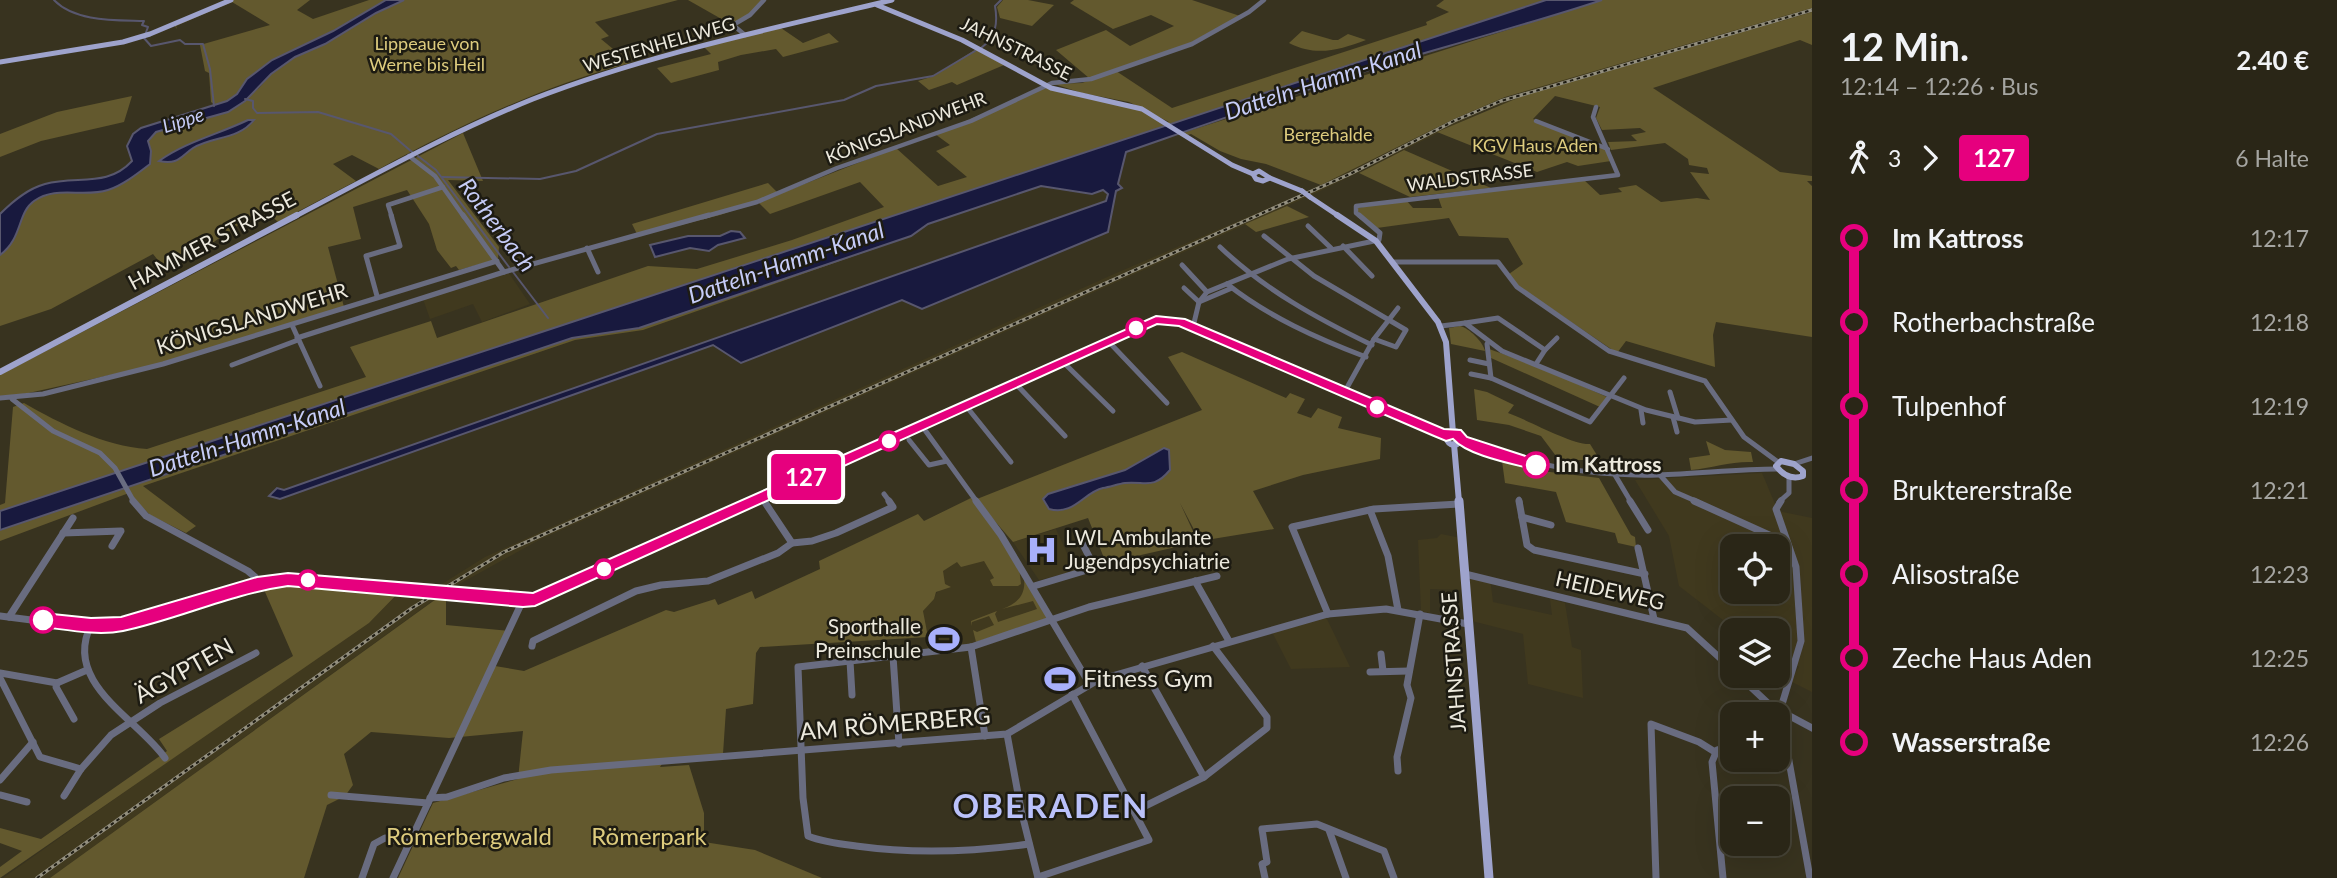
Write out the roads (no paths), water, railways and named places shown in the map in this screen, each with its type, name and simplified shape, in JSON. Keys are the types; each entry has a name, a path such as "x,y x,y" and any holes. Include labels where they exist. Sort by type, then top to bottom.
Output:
{"main road":[{"path":"0,62 100,47 150,34 231,0"},
{"name":"WESTENHELLWEG","path":"441,141 531,100 600,75 672,53 892,0"},
{"name":"JAHNSTRASSE","path":"877,4 962,40 1046,86 1127,104 1166,123 1232,165 1253,174 1254,178 1261,181 1270,178 1302,191 1376,241"},
{"name":"HAMMER STRASSE","path":"0,372 441,141"},
{"path":"1376,241 1440,326 1447,353 1450,434 1454,444 1463,441 1461,437 1450,434"},
{"name":"JAHNSTRASSE","path":"1454,444 1489,878"},
{"path":"1778,465 1794,464 1808,476"},
{"path":"1778,465 1789,477 1808,476"}],"street":[{"path":"745,35 733,25 750,15 764,0"},
{"path":"870,0 877,4"},
{"name":"KÖNIGSLANDWEHR","path":"232,365 367,313 455,290 504,272 587,248 757,202 845,165 971,121 1055,82 1091,79 1192,44 1249,12 1264,0"},
{"path":"1596,107 1593,117 1608,149"},
{"path":"1536,121 1608,149"},
{"name":"WALDSTRASSE","path":"1376,241 1381,236 1356,213 1356,206 1618,174 1608,149"},
{"path":"410,156 432,173 504,272"},
{"path":"377,296 366,256 400,246 388,205 443,187"},
{"path":"1308,226 1331,248"},
{"path":"1220,247 1248,275 1297,307 1362,340 1399,346 1406,330 1288,259 1264,236"},
{"path":"1199,302 1248,275 1288,259 1331,248 1376,241"},
{"path":"1343,246 1372,276"},
{"path":"587,248 598,272"},
{"name":"KÖNIGSLANDWEHR","path":"0,398 12,399 157,365 497,261"},
{"path":"1394,262 1497,262 1517,287 1603,348 1705,381 1744,437 1778,465"},
{"path":"1182,265 1207,292"},
{"path":"1193,327 1199,302 1207,292 1230,286"},
{"path":"1230,286 1290,325 1366,357"},
{"path":"1184,288 1199,302"},
{"path":"1344,393 1373,342 1398,308"},
{"path":"1440,326 1498,318 1545,350"},
{"path":"73,517 4,616 112,625 132,622 276,580 523,600 541,597 1156,320 1175,320 1344,393 1450,434"},
{"path":"1465,323 1487,344 1641,410 1701,422 1732,420"},
{"path":"292,325 320,386"},
{"path":"1536,364 1557,338"},
{"path":"1108,341 1167,403"},
{"path":"1487,344 1491,378"},
{"path":"1470,360 1489,364"},
{"path":"1063,362 1113,411"},
{"path":"1471,374 1491,378 1590,422 1624,378"},
{"path":"1584,384 1589,376"},
{"path":"1506,386 1513,379"},
{"path":"1016,384 1065,436"},
{"path":"1671,392 1677,432"},
{"path":"1551,404 1556,397"},
{"path":"12,399 53,431 100,453 115,468 128,495 146,516 248,571 255,577 257,584"},
{"path":"966,406 1011,462"},
{"path":"1641,410 1643,423"},
{"path":"922,426 1002,536 1089,683"},
{"path":"909,440 929,465 947,461"},
{"path":"1463,441 1537,465 1615,475 1660,475 1778,465"},
{"path":"1794,464 1812,458"},
{"path":"1615,475 1648,530"},
{"path":"1660,475 1675,492 1767,534"},
{"path":"1784,534 1776,509 1789,493 1789,477"},
{"path":"532,646 533,641 636,591 661,585 708,582 778,553 792,543 812,541 835,533 893,507 884,495"},
{"path":"762,497 792,543"},
{"path":"1519,499 1527,545 1534,550 1645,574"},
{"path":"1328,614 1318,597 1300,540 1292,527 1330,516 1370,510 1459,504"},
{"path":"1370,510 1388,556 1398,610"},
{"path":"1522,517 1551,525"},
{"path":"63,533 121,531 112,547"},
{"path":"1079,537 1095,568"},
{"path":"1638,548 1654,619"},
{"path":"1783,702 1801,641 1796,567 1790,551"},
{"path":"1034,586 1104,565"},
{"name":"HEIDEWEG","path":"1465,574 1654,619 1693,632 1720,658"},
{"path":"1030,844 961,853 935,853 875,849 810,837 806,829 800,752 798,667 971,647 1089,607 1217,576"},
{"path":"1195,581 1229,642"},
{"path":"393,878 523,600"},
{"name":"AM RÖMERBERG","path":"331,794 429,801 530,773 1007,734 1089,683 1328,614 1362,609 1398,610 1468,624"},
{"path":"1398,771 1397,757 1411,698 1407,685 1420,614"},
{"path":"0,673 57,683 87,670 86,642 91,625"},
{"path":"1135,811 1204,777 1267,728 1269,723 1213,646"},
{"path":"971,647 985,736"},
{"name":"ÄGYPTEN","path":"130,722 160,703 256,653"},
{"path":"1381,654 1383,671"},
{"path":"893,656 899,744"},
{"path":"850,661 852,695"},
{"path":"1142,666 1204,777"},
{"name":"ÄGYPTEN","path":"87,670 98,690 149,737 165,758"},
{"path":"1370,672 1409,671"},
{"path":"0,678 40,757 81,769"},
{"path":"57,683 56,687 74,719"},
{"path":"1753,688 1769,702"},
{"path":"1007,734 1038,878 1149,840 1072,694"},
{"path":"1790,716 1812,728"},
{"path":"64,796 102,743 130,722"},
{"path":"1656,875 1651,724 1699,742 1714,752"},
{"path":"0,780 33,742"},
{"path":"1720,748 1714,752 1712,762 1723,878"},
{"path":"1790,770 1810,878"},
{"path":"0,795 27,802"},
{"path":"1265,878 1262,864 1267,862 1262,829 1317,824 1384,851 1394,878"},
{"path":"1329,830 1346,878"},
{"path":"362,878 374,844 385,838 410,843"}],"water":[{"name":"Lippe","path":"386,0 404,0 376,13 325,44 295,57 271,74 245,101 228,112 156,132 148,141 151,151 150,164 124,182 99,192 51,194 34,201 25,212 13,241 0,255 0,214 26,192 45,184 112,175 132,161 127,146 133,134 141,128 227,101 237,94 247,79 272,60 333,31"},
{"name":"Datteln-Hamm-Kanal","path":"1546,0 1602,0 1368,70 1126,152 1118,184 1122,188 1116,191 1108,232 922,309 902,300 741,363 713,345 280,499 269,496 277,488 284,490 1106,201 1108,194 1103,190 1092,194 1041,186 928,224 911,236 639,328 572,338 0,530 0,511"},
{"path":"254,120 241,131 201,144 175,161 159,161 191,143"},
{"path":"731,231 740,232 745,238 718,245 709,251 690,248 655,257 650,245 688,236 720,236"},
{"path":"1164,448 1169,450 1170,470 1159,480 1149,483 1125,483 1096,490 1065,509 1049,509 1043,499 1048,494 1125,470"}],"waterway":[{"path":"54,0 84,16 144,21 142,25 148,27 144,38 151,46 180,40 185,44 203,44 210,69 214,106"},
{"path":"981,48 993,34 996,24 995,6 1001,0"},
{"path":"442,177 540,179 576,171 657,134 844,100 876,86 933,76 975,51"},
{"name":"Rotherbach","path":"245,99 253,101 253,108 257,113 318,112 391,134 412,152"},
{"name":"Rotherbach","path":"418,156 436,170 509,267"},
{"name":"Rotherbach","path":"513,272 548,318"}],"railway":[{"path":"37,878 412,608 504,552 1350,174 1454,121 1501,101 1812,10"}],"place":[{"name":"Im Kattross","path":"1536,465"},
{"name":"LWL Ambulante Jugendpsychiatrie","path":"1042,550"},
{"name":"Sporthalle Preinschule","path":"944,639"},
{"name":"Fitness Gym","path":"1060,679"}],"district":[{"name":"OBERADEN","path":"1051,806"}],"park label":[{"name":"Lippeaue von Werne bis Heil","path":"427,54"},
{"name":"Bergehalde","path":"1328,135"},
{"name":"KGV Haus Aden","path":"1535,146"},
{"name":"Römerbergwald","path":"469,837"},
{"name":"Römerpark","path":"649,837"}]}
